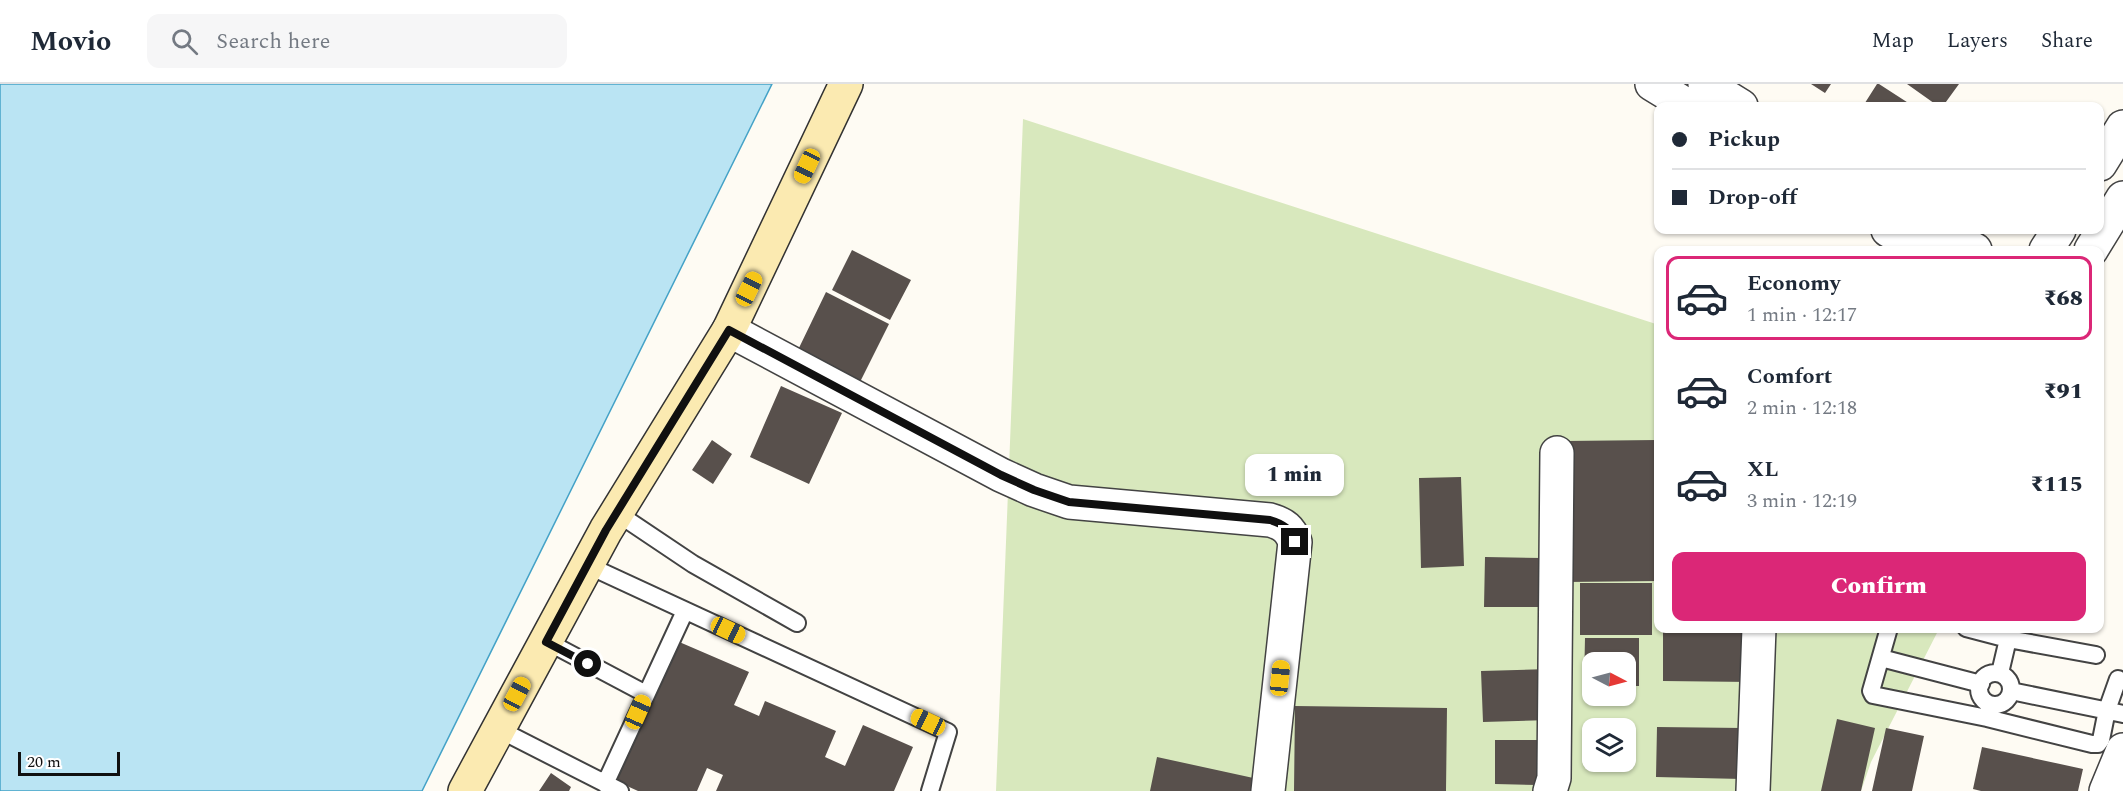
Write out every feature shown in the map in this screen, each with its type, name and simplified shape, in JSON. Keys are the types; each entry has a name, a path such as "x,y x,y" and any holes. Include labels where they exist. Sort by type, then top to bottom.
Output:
{"street":[{"path":"465,791 587,565 729,330 846,84"},
{"path":"1652,84 1681,102"},
{"path":"1705,84 1734,102"},
{"path":"2104,158 2123,127"},
{"path":"2104,229 2123,198"},
{"path":"1895,234 1916,246"},
{"path":"1947,234 1968,246"},
{"path":"729,330 1001,475 1034,490 1069,502 1270,520 1282,524 1291,531 1295,542 1268,791"},
{"path":"1550,791 1554,778 1557,453"},
{"path":"1753,791 1759,633"},
{"path":"2106,791 2123,750"}],"lane":[{"path":"617,513 693,564 797,622"},
{"path":"587,565 948,732 930,791"},
{"path":"498,729 613,787 646,694 685,611"},
{"path":"1888,633 1871,691 1873,695 1988,712 2092,744 2098,744 2102,740 2115,712 2118,679"},
{"path":"1985,633 2096,655"},
{"path":"2000,673 2008,639"},
{"path":"546,642 646,694"},
{"path":"1881,658 1981,684"},
{"path":"2000,673 2008,678 2010,696 1988,712 1982,699 1981,684 1989,674 2000,673"},
{"path":"2011,691 2115,712"}],"green space":[{"path":"1023,119 1654,323 1654,633 1937,633 1871,762 1861,791 996,791"}],"water":[{"path":"0,84 772,84 422,791 0,791"}],"building":[{"path":"1811,84 1831,84 1825,93"},
{"path":"1879,84 1907,102 1866,102"},
{"path":"1907,84 1959,84 1946,102 1932,102"},
{"path":"852,250 911,280 890,320 832,290"},
{"path":"826,292 889,324 859,384 797,352"},
{"path":"781,386 842,413 809,484 750,457"},
{"path":"712,440 732,454 713,484 692,470"},
{"path":"1654,440 1654,581 1566,582 1565,441"},
{"path":"1461,477 1464,566 1421,568 1419,478"},
{"path":"1485,557 1542,558 1542,607 1484,607"},
{"path":"1580,583 1652,583 1652,635 1580,635"},
{"path":"1663,633 1752,633 1751,682 1663,681"},
{"path":"1585,638 1639,638 1639,686 1636,686 1636,652 1585,652"},
{"path":"677,641 749,672 734,705 759,716 765,701 836,731 825,757 845,766 863,725 913,747 894,791 716,791 723,775 707,768 697,791 638,791 616,781"},
{"path":"1550,669 1551,720 1483,722 1481,671"},
{"path":"1295,706 1447,708 1446,791 1294,791"},
{"path":"1837,719 1875,728 1861,791 1821,791"},
{"path":"1657,727 1743,728 1742,779 1656,777"},
{"path":"1886,728 1924,736 1912,791 1872,791"},
{"path":"1495,740 1538,740 1538,785 1495,784"},
{"path":"1982,747 2083,769 2078,791 1981,791 1973,789"},
{"path":"1157,757 1258,779 1255,791 1150,791"},
{"path":"551,773 571,787 569,791 539,791"}],"route":[{"path":"588,664 546,642 606,530 729,330 1001,475 1034,490 1069,502 1270,520 1282,524 1291,531 1295,542"}]}
